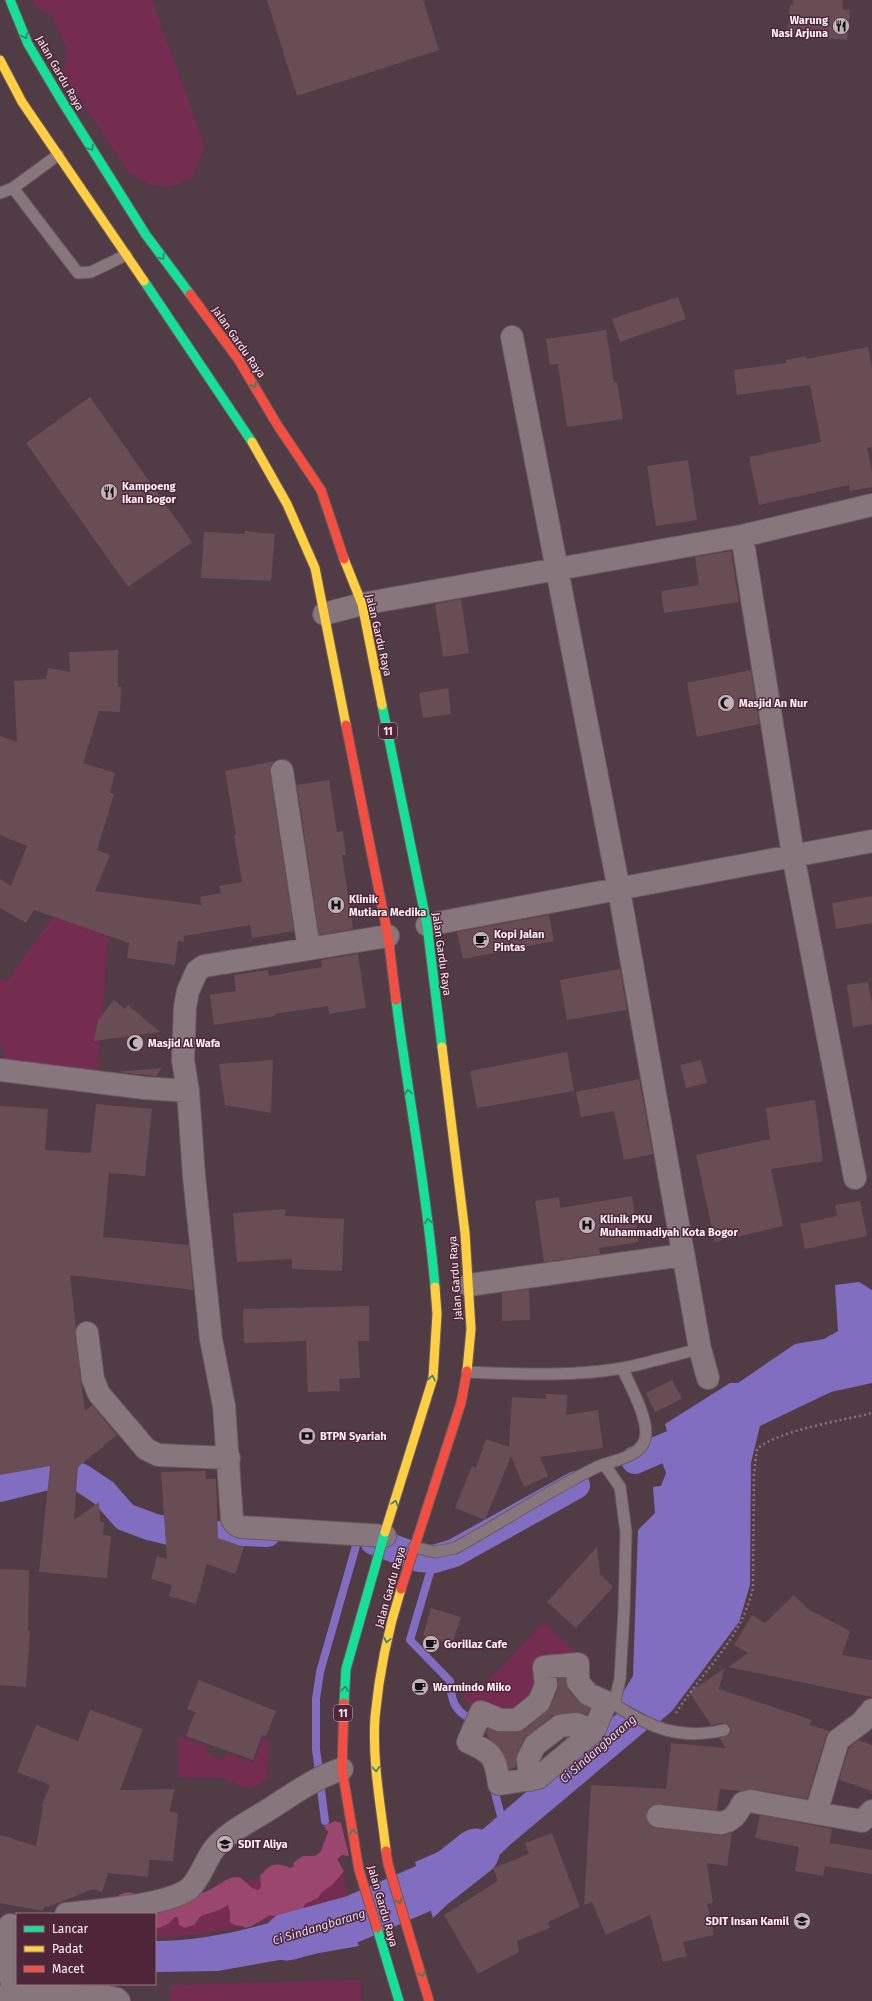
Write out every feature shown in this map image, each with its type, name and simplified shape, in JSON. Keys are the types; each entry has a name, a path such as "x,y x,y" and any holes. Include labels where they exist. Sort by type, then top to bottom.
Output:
{"highway":[{"name":"Jalan Gardu Raya","path":"10,0 28,44 60,98 142,228 238,358 278,426 321,490 339,548 362,604 427,925 468,1286 471,1329 467,1372 451,1437 404,1576 391,1620 383,1660 375,1718 376,1769 388,1864 429,2001"},
{"name":"Jalan Gardu Raya","path":"0,60 22,102 258,450 287,504 314,568 324,614 388,936 407,1085 434,1238 437,1314 432,1378 377,1558 346,1669 342,1769 359,1870 399,2001"}],"street":[{"path":"512,338 619,890 700,1349 708,1378"},
{"path":"324,614 362,604 742,536 872,506"},
{"path":"742,536 793,855 855,1178"},
{"path":"282,771 309,949"},
{"path":"427,925 619,890 793,855 872,841"},
{"path":"384,1538 248,1528 235,1524 230,1508 229,1458 224,1406 211,1339 194,1176 188,1092 183,1060 185,1007 190,985 197,971 204,966 388,936"},
{"path":"0,1070 188,1092"},
{"path":"468,1286 683,1255"},
{"path":"87,1333 93,1379 99,1394 146,1449 158,1455 229,1458"},
{"path":"578,1664 578,1682 588,1694 614,1703 594,1731 538,1778 499,1784 496,1764 488,1751 468,1742 481,1712 500,1720 517,1720 539,1702 546,1685 544,1667 578,1664"},
{"path":"816,1813 838,1740 862,1722 872,1710"},
{"path":"530,1780 528,1759 530,1751 535,1745 560,1726 568,1723 576,1724 594,1731"},
{"path":"74,1913 125,1907 178,1895 190,1888 203,1870 214,1850 229,1834 318,1778 342,1769"},
{"path":"658,1816 721,1824 730,1822 735,1817 743,1803 750,1801 862,1821 872,1811"},
{"path":"10,1928 8,1990 108,1997 119,2001"}],"lane":[{"path":"0,193 13,188 58,155"},
{"path":"13,188 78,273 91,272 105,267 126,254"},
{"path":"467,1372 591,1372 622,1368 700,1349"},
{"path":"414,1548 435,1552 454,1548 604,1464 637,1451 645,1440 646,1431 641,1414 622,1368"},
{"path":"604,1464 620,1487 626,1532 621,1672 614,1703 662,1729 688,1735 708,1734 724,1730"}],"path":[{"path":"662,1729 688,1692 720,1656 736,1633 749,1605 753,1588 754,1473 757,1449 766,1441 786,1434 872,1413"}],"shaded area":[{"path":"33,0 152,0 205,146 193,178 170,187 150,185 129,173 63,74 67,49 52,16 36,7"},
{"path":"56,913 109,931 98,1070 4,1066 3,1045 0,1044 0,978 6,982"},
{"path":"544,1622 579,1655 591,1656 588,1693 578,1663 543,1666 545,1685 517,1719 474,1709 463,1697 461,1678 478,1691"},
{"path":"179,1736 208,1747 206,1753 224,1760 227,1753 253,1763 263,1738 269,1740 267,1780 250,1789 222,1778 178,1777"},
{"path":"335,1821 341,1823 349,1856 342,1855 337,1859 344,1871 333,1884 322,1892 318,1898 305,1904 301,1913 283,1919 270,1915 252,1926 245,1928 230,1922 228,1905 219,1910 201,1916 194,1925 185,1928 179,1925 178,1917 175,1917 168,1924 159,1928 156,1927 156,1913 110,1913 116,1897 126,1893 132,1893 137,1896 190,1896 205,1892 233,1877 242,1879 252,1888 258,1890 261,1887 260,1876 270,1866 277,1864 291,1868 294,1866 293,1863 303,1856 315,1856 318,1854 321,1851 328,1832 324,1826"},
{"path":"331,1830 349,1895 254,1924 205,1934 156,1937 156,1914 205,1894 315,1862"},
{"path":"361,1980 362,2001 170,2001 170,1985"}],"water":[{"path":"859,1282 872,1290 872,1383 831,1392 760,1426 751,1463 750,1585 739,1622 672,1711 659,1722 618,1700 633,1676 638,1530 655,1513 653,1487 661,1486 666,1473 657,1448 667,1431 665,1424 730,1383 738,1383 795,1344 824,1339 838,1331 835,1285"},
{"path":"620,1711 648,1729 511,1844 433,1918 415,1862 475,1836"},
{"path":"342,1900 359,1946 218,1971 156,1972 156,1941 179,1940 227,1933 296,1915"}],"building":[{"path":"267,0 423,0 439,50 297,96"},
{"path":"793,0 843,0 842,9 850,10 847,40 787,35 790,5 793,5"},
{"path":"678,297 686,319 620,342 612,319"},
{"path":"606,330 614,383 617,382 623,419 567,427 558,364 550,365 546,339"},
{"path":"868,347 872,367 872,447 867,448 872,470 872,487 850,491 849,485 759,505 749,457 821,442 810,385 737,395 734,370 786,363 786,360 806,356 807,359"},
{"name":"Kampoeng Ikan Bogor","path":"90,397 192,542 128,587 26,443"},
{"path":"688,460 697,520 656,526 647,466"},
{"path":"245,531 275,534 271,581 201,578 204,532 245,534"},
{"path":"731,551 739,602 664,613 661,591 699,585 695,557"},
{"path":"461,599 469,653 443,657 435,604"},
{"path":"118,650 118,687 121,687 120,712 99,711 83,763 115,773 110,793 114,794 97,850 110,855 95,891 201,905 200,897 221,893 219,886 242,882 225,771 274,761 271,766 270,773 294,931 252,938 250,925 184,936 184,942 178,941 175,965 127,958 129,943 34,910 26,923 0,908 0,879 11,886 27,846 0,835 0,736 17,742 14,681 46,679 48,668 70,672 69,652"},
{"name":"Masjid An Nur","path":"751,670 759,724 697,737 687,683"},
{"path":"448,688 451,714 423,718 419,693"},
{"path":"329,780 337,832 343,831 346,855 342,855 353,929 319,935 297,785"},
{"path":"872,896 872,923 836,929 832,903"},
{"path":"549,915 554,941 463,959 457,932"},
{"path":"358,954 366,1008 329,1014 328,1006 214,1025 210,995 236,991 234,975 268,970 269,976 322,967 321,960"},
{"path":"620,969 627,1010 567,1020 560,980"},
{"path":"868,982 872,1003 872,1024 853,1027 847,985"},
{"path":"114,1000 125,1009 128,1005 160,1032 94,1041 98,1020"},
{"path":"567,1052 574,1091 477,1108 470,1071"},
{"path":"273,1060 271,1113 225,1105 219,1064"},
{"path":"701,1060 707,1083 686,1088 680,1065"},
{"path":"162,1068 156,1076 117,1072"},
{"path":"639,1079 653,1154 624,1160 614,1111 581,1117 576,1092"},
{"path":"815,1100 823,1161 771,1169 783,1226 715,1242 696,1155 770,1139 766,1108"},
{"path":"96,1104 152,1109 145,1176 109,1173 103,1237 189,1245 193,1290 70,1275 76,1328 75,1335 85,1411 92,1405 117,1435 78,1467 74,1520 99,1502 100,1521 104,1522 103,1535 111,1536 107,1578 39,1572 50,1466 0,1475 0,1106 48,1109 45,1150 91,1153"},
{"name":"Klinik PKU Muhammadiyah Kota Bogor","path":"632,1196 639,1242 599,1248 600,1254 544,1262 535,1201 559,1197 560,1208"},
{"path":"860,1201 867,1236 805,1249 800,1224 837,1216 835,1205"},
{"path":"285,1209 285,1216 344,1219 342,1271 292,1269 292,1259 237,1262 233,1213"},
{"path":"529,1289 530,1320 502,1321 502,1293"},
{"path":"369,1306 369,1341 358,1341 360,1378 339,1379 340,1391 308,1392 306,1341 244,1343 243,1309"},
{"path":"672,1380 682,1399 655,1412 646,1393"},
{"path":"546,1394 567,1395 566,1415 598,1410 603,1448 540,1457 548,1476 524,1487 511,1456 485,1520 455,1508 472,1466 476,1468 486,1439 509,1447 512,1397 546,1399"},
{"path":"205,1471 206,1479 216,1479 218,1538 244,1547 235,1574 207,1564 196,1604 169,1596 172,1585 151,1579 157,1556 167,1559 161,1472"},
{"path":"597,1547 600,1574 613,1587 576,1628 547,1602"},
{"path":"0,1569 29,1570 28,1631 30,1631 26,1687 0,1685"},
{"path":"794,1595 808,1609 850,1631 842,1655 872,1660 872,1697 728,1667 748,1653 734,1645 752,1615 765,1623"},
{"path":"431,1608 461,1617 452,1644 423,1636"},
{"path":"724,1669 719,1689 812,1720 809,1725 830,1731 826,1736 807,1799 752,1789 740,1791 720,1789 717,1810 659,1804 653,1805 648,1809 646,1815 647,1821 650,1826 656,1828 720,1835 732,1833 727,1866 707,1863 713,1903 707,1904 714,1935 683,1942 687,1956 663,1962 650,1915 606,1935 592,1902 584,1905 591,1785 666,1789 671,1743 726,1748 719,1738 729,1735 731,1732 730,1726 723,1723 711,1725 689,1692"},
{"path":"558,1678 566,1678 568,1690 579,1702 590,1708 587,1715 574,1712 552,1716 524,1739 517,1754 516,1767 509,1770 502,1750 489,1738 486,1733 488,1728 500,1732 517,1732 525,1730 550,1707 558,1689"},
{"path":"199,1680 276,1711 266,1736 262,1735 253,1760 186,1736 195,1712 187,1709"},
{"path":"90,1710 143,1729 120,1790 175,1789 169,1811 178,1814 173,1861 149,1860 148,1877 108,1873 102,1892 93,1889 48,1907 45,1906 42,1911 0,1903 0,1835 36,1846 43,1807 41,1807 50,1785 17,1772 36,1725 78,1741"},
{"path":"858,1740 872,1745 872,1791 839,1780 849,1748"},
{"path":"760,1815 832,1829 830,1843 872,1850 872,1874 825,1866 823,1876 795,1871 799,1847 755,1838"},
{"path":"552,1833 580,1907 548,1922 550,1928 517,1941 519,1952 478,1974 444,1915 498,1881 493,1868 529,1854 525,1843"}],"waterway":[{"path":"635,1460 693,1435"},
{"path":"0,1488 44,1477 80,1477 104,1493 125,1517 152,1527 198,1538 241,1532 267,1533"},
{"path":"374,1541 419,1558 434,1559 454,1553 576,1485"},
{"path":"319,1772 316,1749 316,1699 320,1672 358,1539"},
{"path":"434,1559 410,1640 450,1681 451,1694 457,1709 472,1719 469,1724"},
{"path":"320,1782 325,1821"},
{"path":"493,1785 503,1824"},
{"name":"Ci Sindangbarang","path":"287,1937 353,1919 438,1882 476,1852"}],"traffic: fast":[{"path":"10,0 28,44 60,98 146,235 190,294"},
{"path":"144,281 252,442"},
{"path":"382,705 427,925 442,1047"},
{"path":"396,1000 432,1251 435,1287"},
{"path":"344,1703 346,1669 385,1532"},
{"path":"377,1928 399,2001"}],"traffic: slow":[{"path":"0,60 22,102 144,281"},
{"path":"252,442 287,504 315,568 346,725"},
{"path":"344,559 362,604 382,705"},
{"path":"442,1047 465,1233 471,1329 467,1371"},
{"path":"385,1532 433,1378 437,1314 435,1287"},
{"path":"386,1851 376,1768 374,1734 379,1685 385,1652 401,1589"}],"traffic: jam":[{"path":"190,294 238,359 278,426 321,490 344,559"},
{"path":"346,725 388,936 396,1000"},
{"path":"401,1589 461,1403 467,1371"},
{"path":"344,1703 342,1769 359,1870 377,1928"},
{"path":"386,1851 388,1864 429,2001"}],"place":[{"name":"Warung Nasi Arjuna","path":"841,26"},
{"name":"Kampoeng Ikan Bogor","path":"109,492"},
{"name":"Masjid An Nur","path":"726,703"},
{"name":"Klinik Mutiara Medika","path":"336,905"},
{"name":"Kopi Jalan Pintas","path":"481,940"},
{"name":"Masjid Al Wafa","path":"135,1043"},
{"name":"Klinik PKU Muhammadiyah Kota Bogor","path":"587,1225"},
{"name":"BTPN Syariah","path":"307,1436"},
{"name":"Gorillaz Cafe","path":"431,1644"},
{"name":"Warmindo Miko","path":"420,1687"},
{"name":"SDIT Aliya","path":"225,1844"},
{"name":"SDIT Insan Kamil","path":"802,1921"}]}
